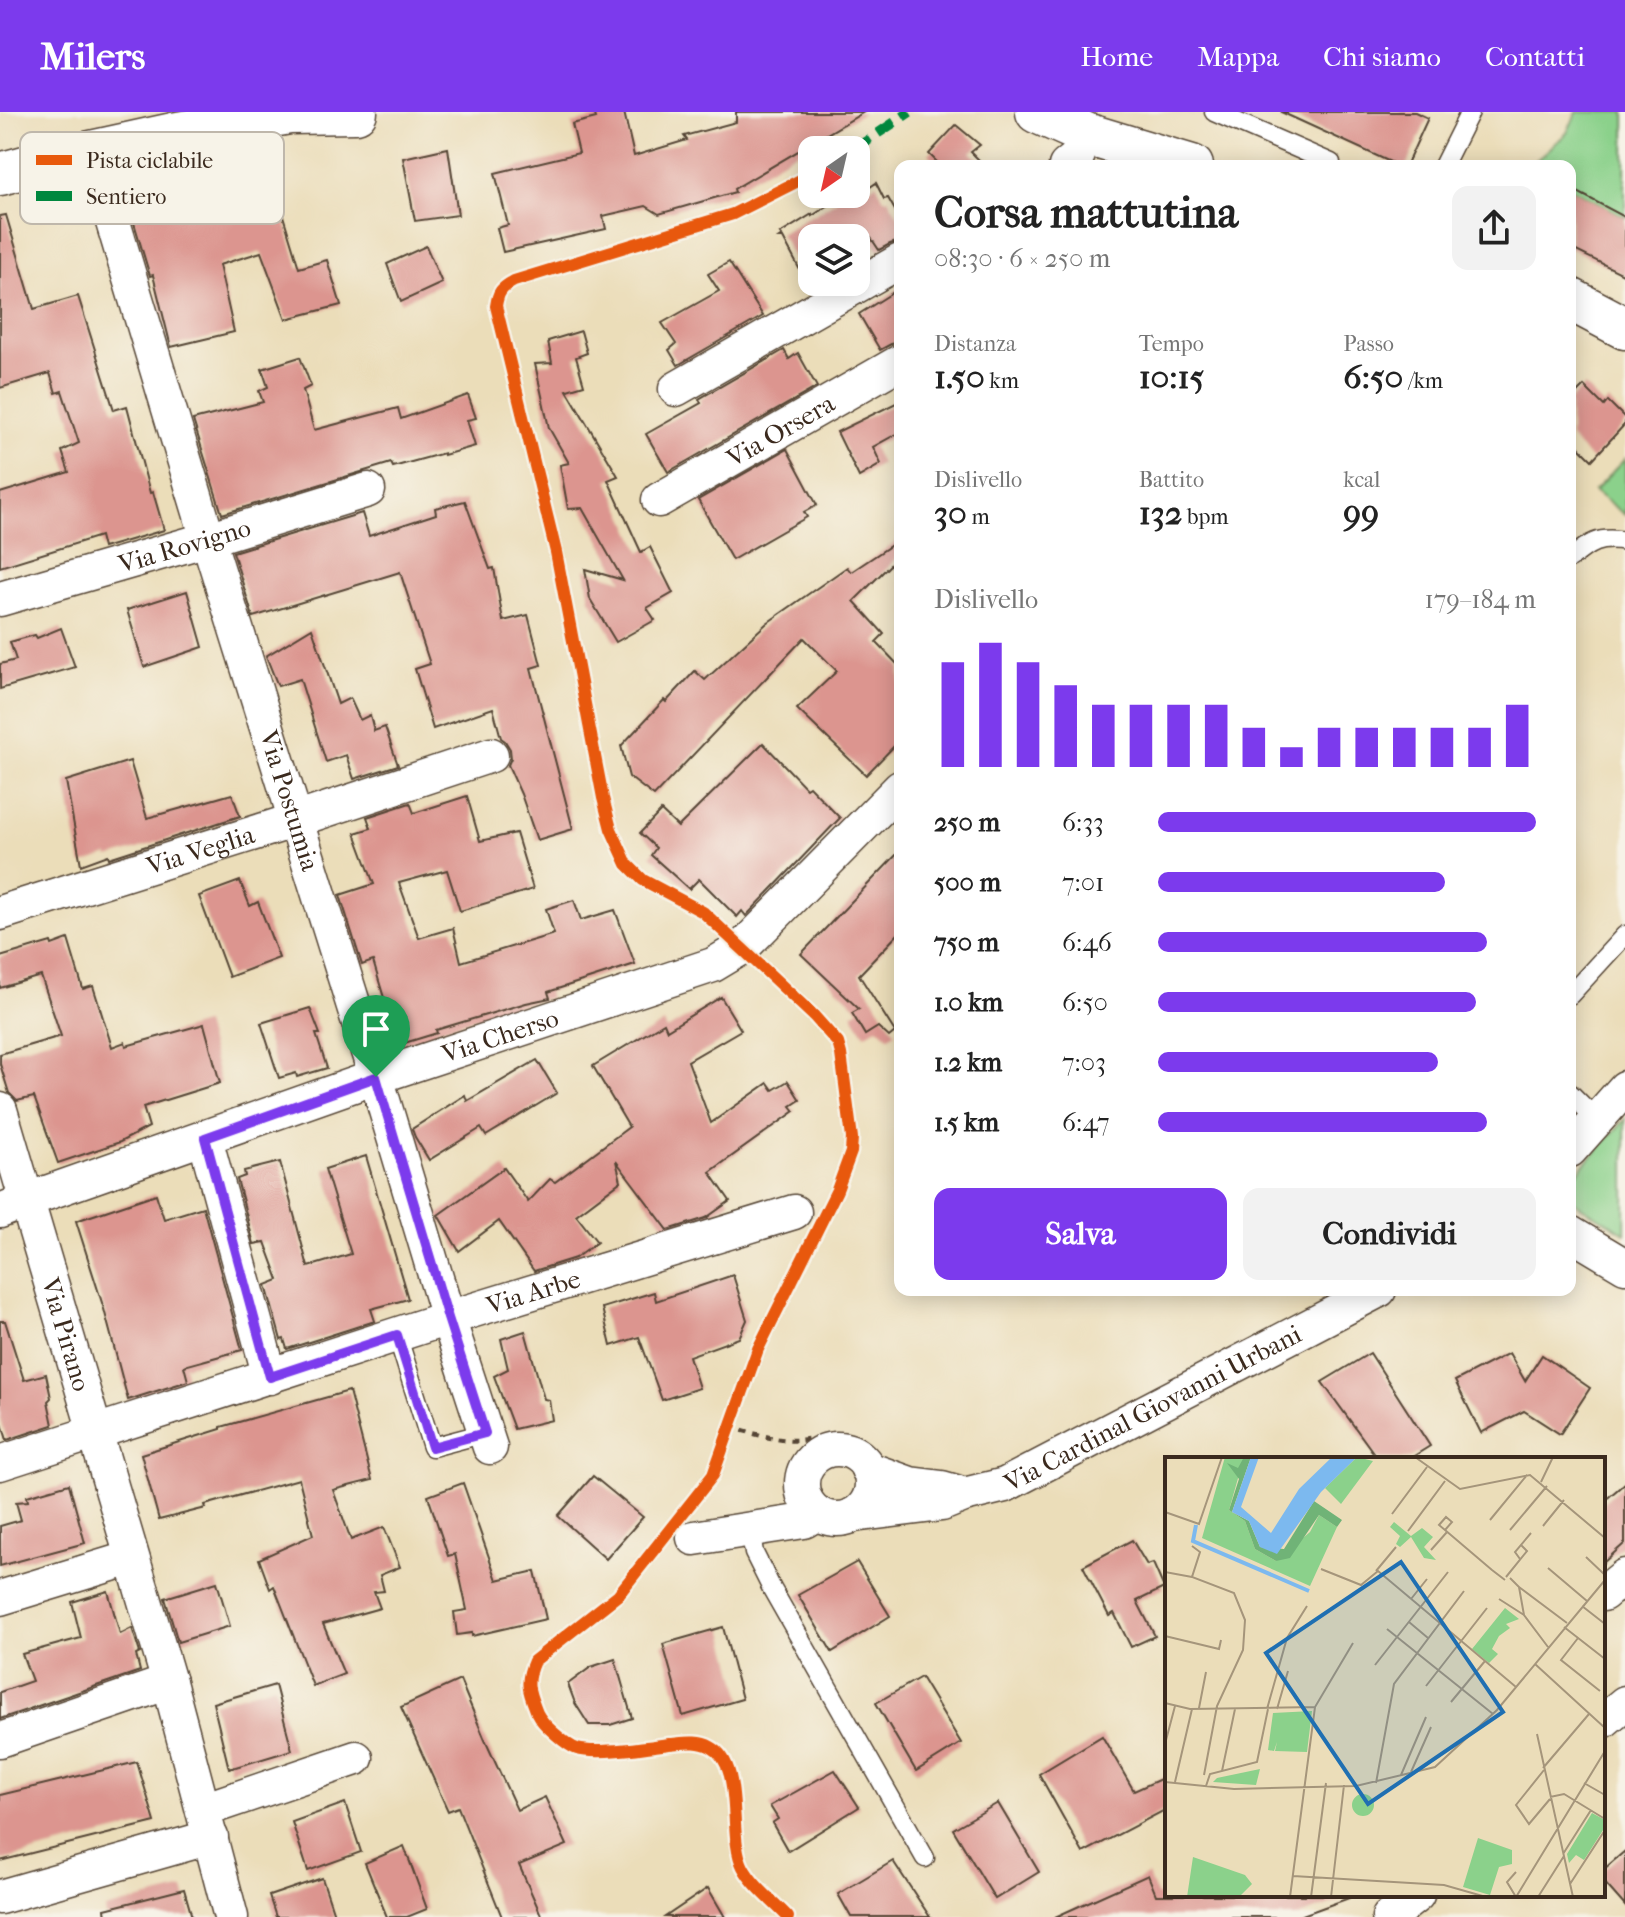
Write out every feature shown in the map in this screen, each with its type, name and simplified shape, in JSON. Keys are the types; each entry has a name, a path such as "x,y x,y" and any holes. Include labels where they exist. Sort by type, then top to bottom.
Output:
{"street":[{"path":"184,132 289,113 356,112"},
{"path":"1068,130 1168,160"},
{"path":"0,174 20,169"},
{"name":"Via Postumia","path":"114,224 208,539 488,1440"},
{"path":"676,389 894,264"},
{"path":"1576,302 1625,328"},
{"name":"Via Orsera","path":"659,500 894,365"},
{"name":"Via Rovigno","path":"0,599 368,490"},
{"name":"Via Veglia","path":"0,913 491,755"},
{"name":"Via Cherso","path":"13,1206 376,1077 713,965 735,953 894,794"},
{"path":"1576,1143 1625,1088"},
{"name":"Via Pirano","path":"0,1110 13,1206 94,1431 169,1682 231,1917"},
{"path":"205,1138 270,1377"},
{"name":"Via Arbe","path":"0,1463 448,1318 794,1212"},
{"path":"1576,1237 1625,1266"},
{"name":"Via Cardinal Giovanni Urbani","path":"853,1515 942,1504 1005,1485 1367,1296"},
{"path":"827,1450 851,1452 868,1469 870,1493 864,1505 853,1515 832,1519 808,1505 802,1487 803,1475 807,1464 816,1455 827,1450"},
{"path":"868,1469 910,1484 942,1488 964,1495"},
{"path":"694,1538 804,1521 817,1513"},
{"path":"0,1598 131,1558"},
{"path":"1605,1592 1625,1576"},
{"path":"0,1740 169,1682"},
{"path":"1605,1719 1625,1703"},
{"path":"0,1897 207,1824 356,1758"},
{"path":"1389,1917 1414,1897"}],"lane":[{"path":"1214,112 1324,160"},
{"path":"1446,160 1470,112"},
{"path":"1576,554 1598,540 1625,541"},
{"path":"1576,988 1625,935"},
{"path":"1576,1099 1597,1120"},
{"path":"397,1335 432,1447 488,1440"},
{"path":"750,1528 754,1553 772,1589 925,1858"}],"green space":[{"path":"1577,112 1625,112 1625,217 1576,191 1576,160 1537,160 1567,133"},
{"path":"1625,459 1625,515 1594,491"},
{"path":"1625,1119 1625,1233 1576,1203 1576,1174"}],"building":[{"path":"594,112 624,112 634,156 687,140 684,136 736,122 736,112 864,112 823,136 798,136 798,151 734,189 735,192 659,214 646,206 603,216 606,229 503,252 497,228 508,225 495,173 579,153 572,124 596,118"},
{"path":"1281,112 1415,112 1428,118 1409,160 1386,160"},
{"path":"956,125 980,145 971,152 979,160 935,160 929,154"},
{"path":"448,148 458,215 415,221 403,158"},
{"path":"876,183 884,199 888,198 894,208 894,243 879,250 870,238 870,224 798,224 798,266 783,238 779,238 782,236 780,234 824,208 870,208 870,187"},
{"path":"1576,191 1625,217 1625,275 1576,251"},
{"path":"6,215 34,309 78,296 114,410 127,406 150,493 153,492 164,530 103,548 100,536 0,567 0,493 69,472 62,451 79,443 62,391 56,393 50,373 0,388 0,216"},
{"path":"284,219 299,268 327,260 341,305 286,319 261,252 219,265 234,332 171,347 153,275 150,276 134,224 284,224"},
{"path":"426,246 442,283 401,302 387,264"},
{"path":"729,262 763,316 678,365 669,350 676,344 662,323 719,291 708,274"},
{"path":"894,292 894,343 880,350 859,314"},
{"path":"581,331 587,353 576,357 584,385 567,390 618,476 608,480 641,552 650,547 673,593 647,608 655,620 616,642 590,599 585,569 623,580 582,508 568,509 560,465 569,463 549,428 535,364 552,363 548,341"},
{"path":"784,350 789,359 798,353 817,387 668,472 646,434"},
{"path":"300,357 311,386 303,390 314,430 398,408 401,419 468,395 476,418 467,420 475,446 393,467 391,463 222,514 193,420 263,402 259,391 268,387 262,369"},
{"path":"1584,386 1604,406 1608,401 1625,418 1625,424 1592,460 1576,444 1576,394"},
{"path":"894,404 894,435 873,447 881,464 859,477 837,432"},
{"path":"787,449 817,505 804,512 807,517 732,560 698,500"},
{"path":"465,501 490,569 494,568 503,621 528,615 541,665 531,668 573,829 537,840 508,765 510,749 501,738 493,708 433,729 415,669 430,664 400,572 253,617 233,552 362,513 369,536 436,514 435,508"},
{"path":"894,543 894,561 854,601 884,634 876,642 894,661 894,746 866,775 797,709 837,671 804,638 654,796 629,777 621,746 695,671 705,680 767,623 847,567 851,572"},
{"path":"187,591 203,647 144,667 127,610"},
{"path":"61,628 75,667 0,689 0,664 16,660 10,642 35,635 37,638"},
{"path":"312,628 338,704 350,698 360,720 370,715 374,731 385,727 398,765 354,779 346,755 326,762 300,679 278,686 266,656"},
{"path":"763,743 840,818 746,916 742,911 737,917 699,879 689,889 651,855 656,848 640,833 661,811 678,827"},
{"path":"130,761 147,818 232,794 240,816 81,865 66,781"},
{"path":"467,796 480,841 516,833 533,889 460,911 447,870 399,883 419,938 453,928 461,962 554,934 546,909 574,900 581,920 615,910 635,964 548,992 550,998 436,1030 437,1033 398,1045 373,961 362,965 340,895 374,884 355,833 371,828 367,817 410,803 414,813"},
{"path":"894,857 894,938 859,975 894,1033 889,1037 878,1027 865,1035 852,1013 859,1009 801,954"},
{"path":"240,881 250,906 258,902 279,958 229,977 199,896"},
{"path":"68,939 83,989 93,986 112,1047 125,1042 126,1046 204,1024 220,1083 143,1107 149,1127 120,1142 58,1163 34,1097 17,1101 9,1093 0,1054 61,1036 41,976 0,988 0,957"},
{"path":"721,997 741,1030 688,1061 711,1123 768,1083 773,1090 788,1081 800,1100 791,1106 795,1111 710,1172 730,1201 706,1218 668,1230 616,1161 621,1181 576,1215 597,1242 575,1258 534,1271 499,1221 459,1251 438,1215 504,1168 528,1202 550,1179 555,1182 629,1127 593,1066 664,1023 667,1030"},
{"path":"310,1008 320,1034 316,1034 327,1068 297,1077 296,1073 279,1078 261,1023"},
{"path":"537,1060 557,1093 486,1136 481,1128 429,1160 412,1129 465,1095 467,1101"},
{"path":"366,1156 408,1299 371,1309 375,1321 287,1349 284,1339 281,1340 266,1285 279,1280 265,1242 254,1244 237,1179 245,1176 244,1171 280,1162 308,1267 351,1254 325,1169"},
{"path":"156,1194 164,1219 203,1207 242,1350 184,1366 188,1381 128,1400 76,1221"},
{"path":"733,1275 747,1320 739,1338 689,1356 699,1388 662,1400 639,1337 611,1346 602,1308 654,1292 656,1301"},
{"path":"0,1321 5,1321 24,1380 46,1374 53,1425 7,1440 0,1417"},
{"path":"525,1331 544,1399 549,1400 552,1420 514,1429 494,1376 508,1369 501,1339"},
{"path":"1370,1353 1430,1446 1412,1457 1377,1457 1322,1382"},
{"path":"1509,1353 1525,1381 1542,1355 1590,1388 1560,1434 1524,1411 1481,1433 1455,1381"},
{"path":"349,1391 372,1480 333,1490 351,1540 384,1527 400,1567 380,1575 384,1591 374,1592 380,1608 323,1624 344,1674 313,1686 274,1586 270,1589 259,1559 313,1535 299,1479 159,1520 141,1454 221,1427"},
{"path":"593,1476 643,1517 606,1559 558,1516"},
{"path":"463,1483 497,1580 535,1571 546,1619 472,1636 472,1633 457,1635 454,1612 467,1610 455,1554 448,1556 428,1496"},
{"path":"1625,1483 1625,1543 1605,1561 1605,1500"},
{"path":"69,1484 85,1543 0,1566 0,1526 21,1520 16,1502 28,1501 27,1496"},
{"path":"1132,1540 1147,1565 1153,1563 1164,1588 1137,1601 1155,1636 1131,1647 1114,1613 1109,1616 1083,1566"},
{"path":"857,1562 890,1616 832,1652 798,1595"},
{"path":"217,1582 230,1626 178,1642 165,1598"},
{"path":"108,1591 120,1634 132,1628 140,1653 136,1655 140,1671 0,1719 0,1692 32,1681 22,1654 81,1638 72,1602"},
{"path":"723,1627 742,1699 683,1716 663,1644"},
{"path":"615,1659 632,1718 610,1725 589,1725 575,1703 568,1684 591,1667"},
{"path":"921,1677 961,1743 916,1771 876,1703"},
{"path":"460,1680 517,1810 545,1797 567,1845 519,1865 542,1917 502,1917 458,1807 448,1811 401,1707"},
{"path":"275,1685 292,1750 229,1769 213,1703"},
{"path":"1102,1736 1134,1791 1165,1777 1165,1810 1083,1853 1039,1774"},
{"path":"137,1762 155,1822 0,1861 0,1795"},
{"path":"835,1770 859,1807 788,1851 772,1823 778,1819 770,1806"},
{"path":"345,1803 361,1852 308,1871 292,1822"},
{"path":"998,1803 1039,1872 995,1899 953,1829"},
{"path":"404,1846 427,1909 407,1917 387,1917 365,1863"},
{"path":"1625,1851 1625,1906 1605,1883 1605,1868"},
{"path":"893,1861 930,1917 851,1917 838,1894"},
{"path":"1148,1875 1156,1895 1165,1897 1349,1897 1297,1917 1055,1917"},
{"path":"322,1878 335,1917 276,1917 269,1896"},
{"path":"708,1888 725,1917 665,1917"},
{"path":"184,1889 192,1917 106,1917 105,1909"}],"marked path":[{"path":"870,139 910,112"}],"cycle path":[{"path":"788,1917 743,1867 738,1854 728,1769 721,1756 711,1747 696,1743 609,1751 577,1749 564,1742 542,1721 529,1687 534,1661 618,1595 713,1475 758,1349 837,1190 851,1152 852,1138 838,1043 814,1016 703,912 643,880 627,864 611,829 556,552 496,306 501,291 514,281 733,214 798,181"}],"route":[{"path":"376,1077 485,1433 432,1447 397,1335 270,1377 205,1138 376,1077"}]}
